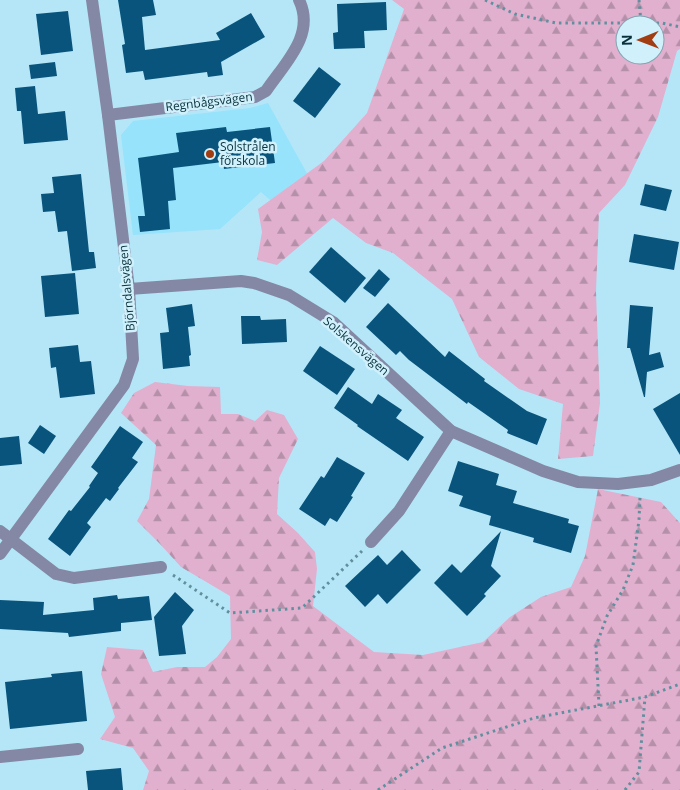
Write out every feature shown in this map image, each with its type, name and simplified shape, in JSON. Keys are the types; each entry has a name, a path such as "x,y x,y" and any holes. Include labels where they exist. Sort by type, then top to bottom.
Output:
{"street":[{"name":"Björndalsvägen","path":"0,554 124,385 133,359 129,289 92,0"},
{"name":"Regnbågsvägen","path":"108,115 255,97 266,91 290,58 301,37 304,27 304,13 299,0"},
{"name":"Solskensvägen","path":"129,289 241,281 254,283 289,295 332,322 450,431 543,471 578,482 618,484 651,480 680,470"},
{"path":"371,542 399,511 450,431"},
{"path":"0,531 56,574 74,578 161,567"},
{"path":"0,757 78,749"}],"path":[{"path":"485,0 515,14 556,23 615,24"},
{"path":"639,0 640,15"},
{"path":"665,24 680,27"},
{"path":"599,706 596,646 607,616 623,590 633,565 639,520 640,481"},
{"path":"161,567 230,614 302,608 371,542"},
{"path":"378,790 442,748 534,718 644,697 680,684"},
{"path":"626,790 639,772 644,697"}],"shaded area":[{"name":"Solstrålen förskola","path":"268,103 309,177 278,207 261,192 220,229 133,235 121,135 133,121 250,108"}],"green space":[{"path":"392,0 680,0 680,49 677,51 658,117 625,185 599,213 596,292 600,403 593,456 558,459 563,404 519,389 479,357 452,299 393,253 366,243 333,218 277,265 257,260 262,232 258,209 324,161 367,113 404,9"},
{"path":"155,382 220,387 221,414 238,414 255,421 267,410 284,415 298,439 279,478 277,514 315,552 317,569 313,606 374,652 423,655 483,642 510,617 541,597 571,587 585,556 598,489 661,502 680,523 680,790 143,790 149,771 133,748 100,739 115,717 101,674 107,647 143,650 153,672 177,667 205,667 217,657 231,639 230,596 181,567 137,521 149,499 156,445 121,413 134,393"}],"building":[{"path":"118,0 153,0 156,15 142,17 145,50 220,40 216,33 251,13 265,37 221,62 223,75 208,77 207,72 145,80 143,71 126,73 122,45 125,44"},
{"path":"386,2 387,30 364,31 365,48 334,49 333,33 338,32 337,4"},
{"path":"68,11 73,51 41,55 36,14"},
{"path":"55,62 57,76 31,79 29,65"},
{"path":"319,67 341,84 315,118 293,101"},
{"path":"35,86 38,114 65,111 68,140 24,144 21,111 17,111 15,88"},
{"path":"226,127 227,132 270,127 275,163 224,169 223,162 173,168 176,200 168,201 170,229 140,232 138,216 145,216 138,158 179,152 176,133"},
{"path":"81,174 89,252 94,252 96,268 72,271 67,231 58,232 55,211 43,212 41,194 54,193 52,177"},
{"path":"645,184 672,190 666,211 640,205"},
{"path":"634,234 679,242 674,270 629,262"},
{"path":"331,247 366,278 345,303 309,272"},
{"path":"379,269 390,279 375,297 363,288"},
{"path":"75,273 79,314 45,317 41,276"},
{"path":"388,303 445,357 449,351 485,379 484,381 527,411 547,419 537,445 507,433 508,430 468,402 467,404 400,351 396,355 366,327"},
{"path":"192,304 195,326 188,327 191,355 189,356 190,366 163,369 160,333 169,332 166,308"},
{"path":"630,305 653,307 649,355 660,352 664,367 647,372 645,397 630,348 627,348"},
{"path":"241,316 260,316 261,320 286,319 287,342 242,344"},
{"path":"78,345 80,362 91,361 95,394 60,398 56,367 51,368 49,348"},
{"path":"320,346 355,369 337,395 303,371"},
{"path":"348,387 372,404 378,394 402,410 396,418 424,437 408,461 334,408"},
{"path":"680,393 680,455 653,409"},
{"path":"40,425 56,436 44,454 28,443"},
{"path":"120,426 143,442 132,458 138,462 110,501 106,498 87,523 91,527 70,556 48,539 69,510 71,511 90,487 98,473 91,467"},
{"path":"19,436 22,464 0,466 0,438"},
{"path":"337,457 365,473 337,522 330,518 325,526 299,509 321,476 324,478"},
{"path":"458,461 499,474 496,485 517,491 513,503 569,519 568,523 579,526 571,553 533,542 534,538 489,525 491,516 459,506 463,496 448,491"},
{"path":"501,531 491,566 501,576 484,594 486,596 467,616 434,583 452,564 461,573"},
{"path":"402,550 421,570 387,604 378,594 365,607 345,586 378,555 387,565"},
{"path":"175,592 194,610 182,626 186,654 159,656 154,617"},
{"path":"117,595 118,599 149,596 152,620 121,623 121,631 69,637 68,633 0,629 0,600 44,602 43,615 94,610 93,598"},
{"path":"82,671 87,721 10,729 5,682 52,677 51,674"},
{"path":"121,768 123,790 88,790 86,771"}],"place":[{"name":"Solstrålen förskola","path":"210,154"}]}
